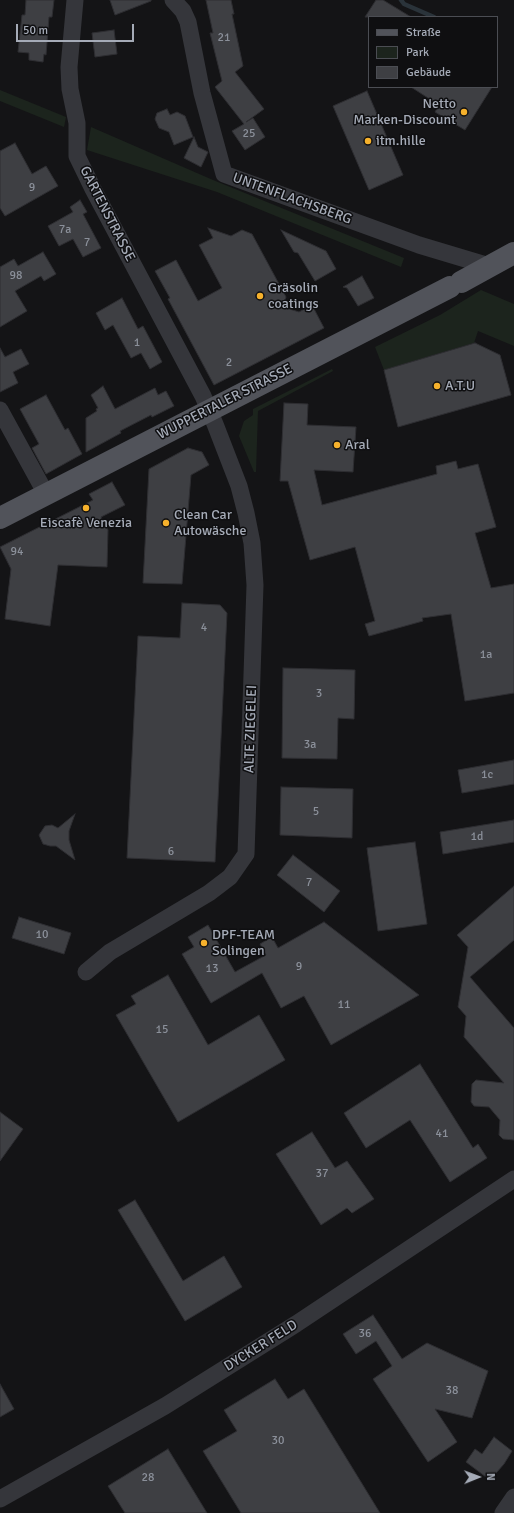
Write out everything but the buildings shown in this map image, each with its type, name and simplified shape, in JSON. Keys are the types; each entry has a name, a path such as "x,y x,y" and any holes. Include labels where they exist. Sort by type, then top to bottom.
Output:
{"main road":[{"name":"WUPPERTALER STRASSE","path":"0,518 514,253"}],"street":[{"name":"GARTENSTRASSE","path":"75,0 69,67 70,89 77,123 77,156 209,411"},
{"name":"UNTENFLACHSBERG","path":"173,0 183,11 188,22 202,93 224,174 419,245 489,266"},
{"path":"0,410 46,494"},
{"name":"ALTE ZIEGELEI","path":"86,972 110,952 209,893 230,877 246,854 255,569 248,521 238,486 209,411"},
{"name":"DYCKER FELD","path":"0,1499 178,1398 296,1324 514,1179"},
{"path":"503,1513 514,1496"}],"green space":[{"path":"0,90 66,117 64,127 0,101"},
{"path":"91,127 213,180 404,258 401,267 217,192 87,150"},
{"path":"481,290 514,304 514,346 478,331 474,343 384,370 375,347 440,315"},
{"path":"332,369 333,371 258,411 256,472 254,472 239,436 244,421 253,415 253,409"}],"waterway":[{"path":"401,0 404,4 432,16"}],"place":[{"name":"Netto Marken-Discount","path":"464,112"},
{"name":"itm.hille","path":"368,141"},
{"name":"Gräsolin coatings","path":"260,296"},
{"name":"A.T.U","path":"437,386"},
{"name":"Aral","path":"337,445"},
{"name":"Eiscafè Venezia","path":"86,508"},
{"name":"Clean Car Autowäsche","path":"166,523"},
{"name":"DPF-TEAM Solingen","path":"204,943"}]}
